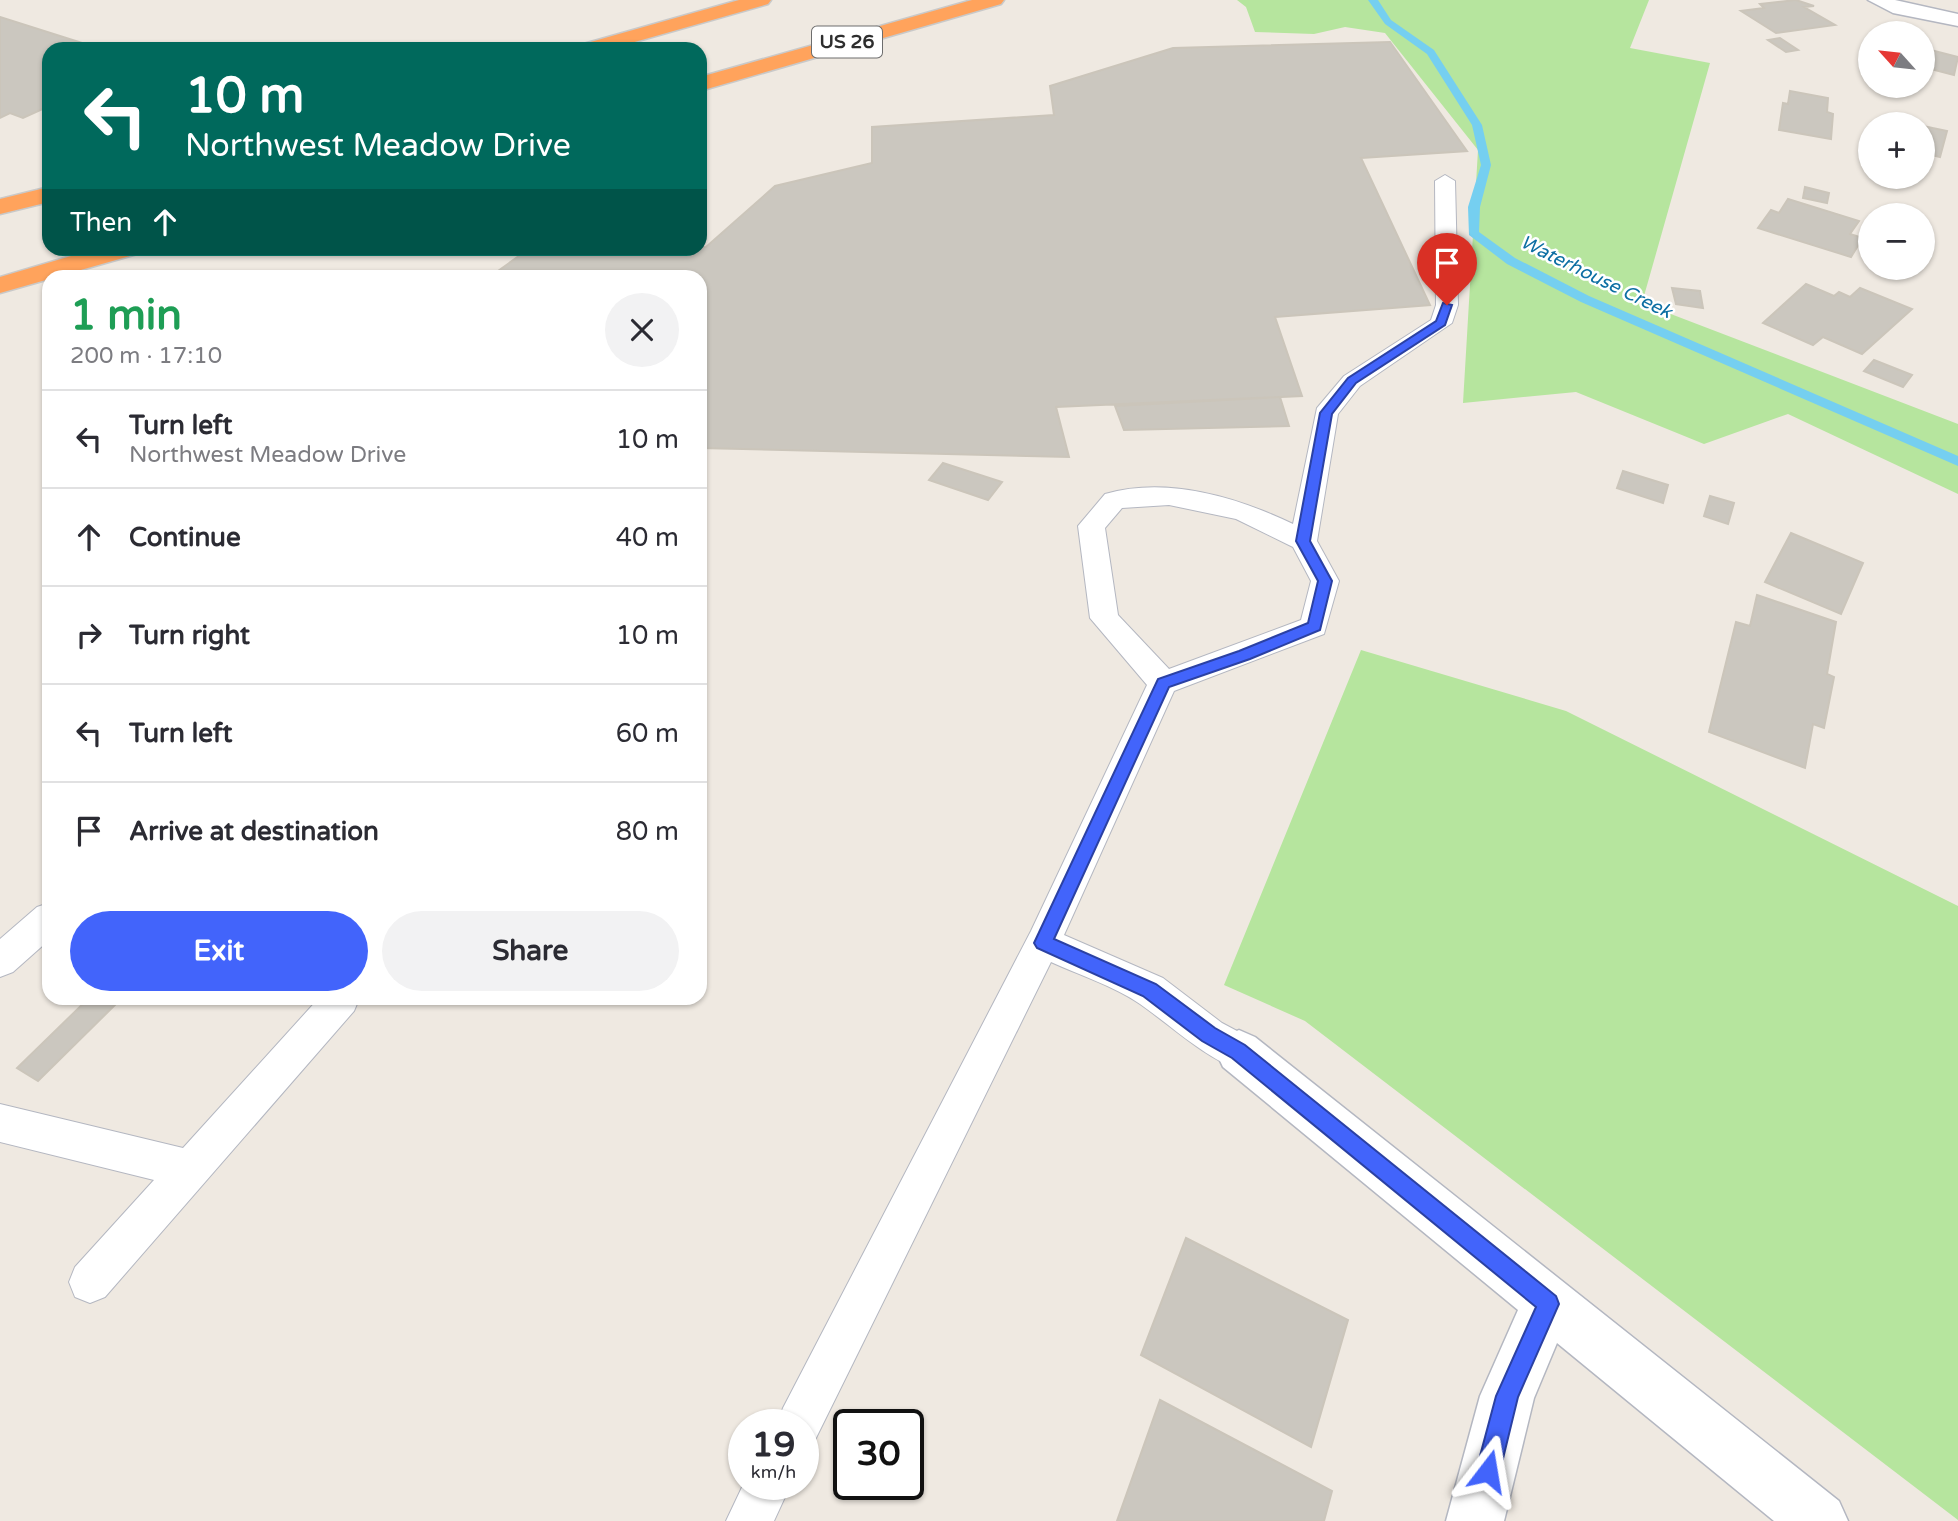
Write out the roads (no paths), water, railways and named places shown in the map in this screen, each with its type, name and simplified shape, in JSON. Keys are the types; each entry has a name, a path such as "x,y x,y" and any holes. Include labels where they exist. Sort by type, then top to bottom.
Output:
{"highway":[{"path":"612,42 761,0"},
{"name":"US 26","path":"707,82 994,0"},
{"path":"0,207 42,196"},
{"path":"52,270 100,256"},
{"path":"0,285 42,273"}],"street":[{"path":"1880,1 1958,20"},
{"path":"1239,1052 1819,1521"},
{"path":"1475,1521 1507,1396 1548,1304"}],"lane":[{"path":"1303,541 1326,413 1352,381 1441,323 1447,305 1445,181"},
{"path":"807,1409 1043,943 1163,683 1244,655 1314,626 1325,581 1303,541 1243,511 1169,496 1114,500 1091,526 1104,618 1163,683"},
{"path":"0,961 42,924"},
{"path":"1043,943 1150,990 1209,1035 1239,1052"},
{"path":"90,1282 336,1005"},
{"path":"0,1123 189,1170"},
{"path":"749,1521 760,1500"}],"waterway":[{"name":"Waterhouse Creek","path":"1373,0 1388,22 1431,52 1477,125 1486,165 1474,207 1473,233 1511,261 1585,299 1958,461"}]}
